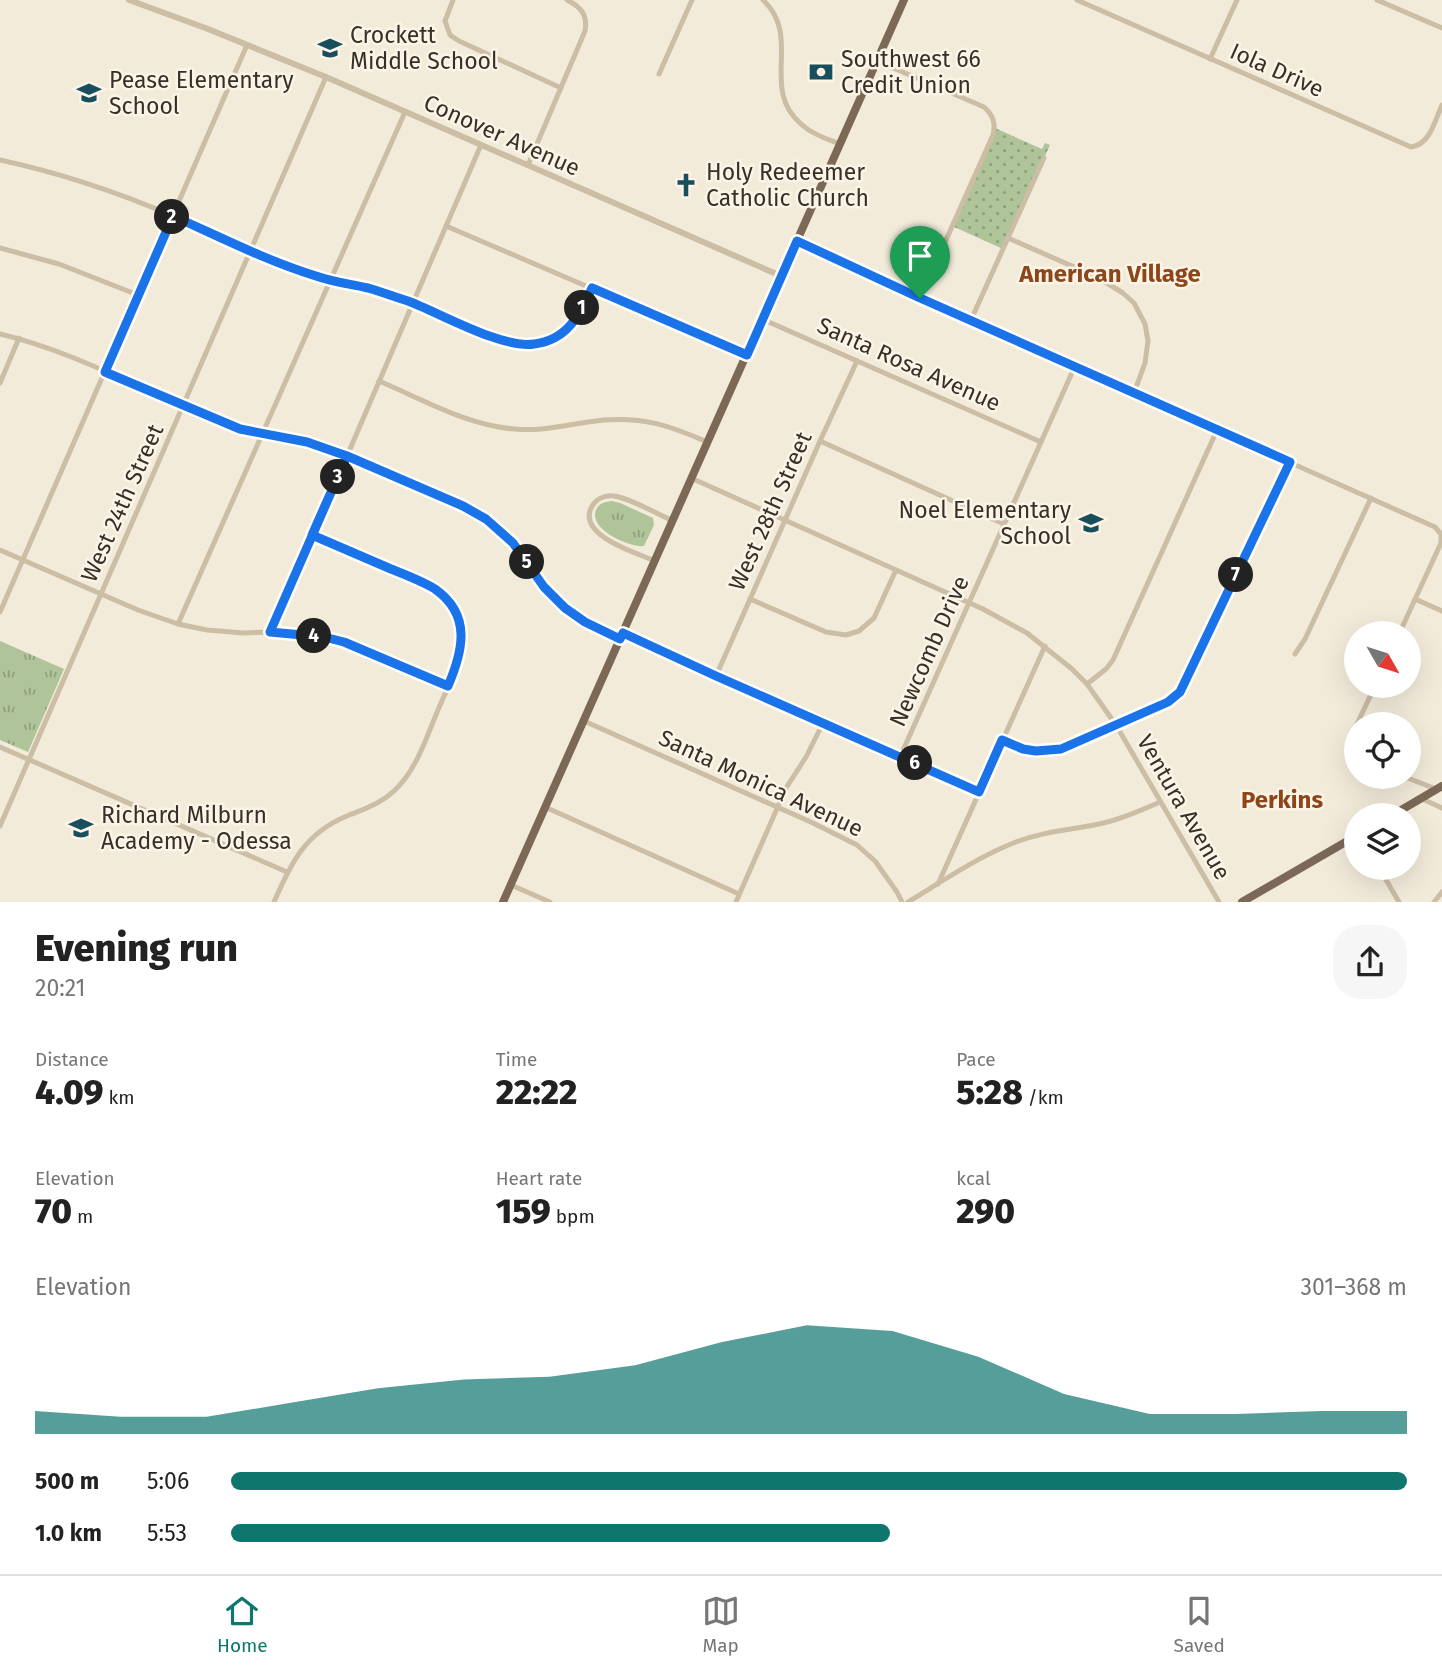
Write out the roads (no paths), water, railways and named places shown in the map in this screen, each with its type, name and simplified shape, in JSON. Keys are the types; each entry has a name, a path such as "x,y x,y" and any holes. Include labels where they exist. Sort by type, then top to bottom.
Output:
{"main road":[{"path":"503,902 904,0"},
{"path":"1412,803 1439,788"},
{"path":"1242,902 1344,843"}],"street":[{"name":"Conover Avenue","path":"130,0 326,77 781,276"},
{"path":"453,0 445,21 450,35 561,88"},
{"path":"528,165 586,25 580,8 568,0"},
{"path":"659,74 692,0"},
{"path":"763,0 776,17 781,33 780,76 786,105 803,126 839,144"},
{"name":"Iola Drive","path":"1077,0 1411,148 1420,145 1427,138 1442,105"},
{"path":"1210,59 1237,0"},
{"path":"1377,0 1442,28"},
{"path":"0,612 247,45"},
{"path":"877,61 984,107 994,122 993,135 920,298"},
{"name":"West 24th Street","path":"0,826 326,77"},
{"path":"178,624 405,111"},
{"path":"270,632 481,145"},
{"path":"971,320 1044,158"},
{"path":"0,160 79,181 173,216 290,267 330,280 369,288 511,343 533,344 554,338 579,316 592,288"},
{"path":"446,226 747,355"},
{"path":"1008,237 1097,277 1134,303 1145,324 1148,341 1145,363 1134,393"},
{"path":"797,241 1432,525 1439,530 1442,538 1405,621"},
{"path":"0,248 59,264 138,295"},
{"name":"Santa Rosa Avenue","path":"762,319 1041,442"},
{"path":"0,334 57,352 240,429 307,442 347,456 463,506 486,519 513,543 544,587 565,608 585,622 716,676 979,792"},
{"path":"0,383 19,338"},
{"name":"West 28th Street","path":"716,676 857,361"},
{"name":"Newcomb Drive","path":"900,757 1075,366"},
{"path":"379,380 487,425 516,430 544,429 626,419 652,422 707,442"},
{"path":"1087,684 1106,669 1117,653 1217,430"},
{"path":"820,441 1004,524"},
{"path":"1002,740 1023,749 1048,751 1073,744 1168,702 1180,692 1290,462"},
{"name":"Ventura Avenue","path":"691,478 969,603 1027,633 1045,646 1087,684 1116,725 1219,902"},
{"path":"655,561 599,535 590,524 590,510 596,500 615,496 673,521"},
{"path":"1295,653 1305,639 1371,498"},
{"path":"274,902 287,872 315,834 330,824 381,801 403,782 413,765 460,656 462,635 457,617 445,598 432,587 312,535"},
{"path":"0,550 178,624 207,630 324,637 344,642 448,686"},
{"path":"750,599 826,632 853,634 865,628 874,618 896,570"},
{"path":"1415,599 1442,611"},
{"path":"938,884 1045,646"},
{"name":"Santa Monica Avenue","path":"584,721 857,845 875,861 902,902"},
{"path":"736,902 786,788 816,740 823,723"},
{"path":"0,747 287,872"},
{"path":"1421,782 1439,788"},
{"path":"1420,798 1442,808"},
{"path":"908,902 1014,843 1055,831 1097,825 1160,802"},
{"path":"545,807 739,894"},
{"path":"1385,880 1399,902"},
{"path":"511,885 550,902"},
{"path":"1434,902 1442,892"}],"place":[{"name":"Crockett Middle School","path":"330,48"},
{"name":"Southwest 66 Credit Union","path":"821,72"},
{"name":"Pease Elementary School","path":"89,93"},
{"name":"Holy Redeemer Catholic Church","path":"686,185"},
{"name":"Noel Elementary School","path":"1091,523"},
{"name":"Richard Milburn Academy - Odessa","path":"81,828"}],"district":[{"name":"American Village","path":"1110,274"},
{"name":"Perkins","path":"1282,800"}]}
